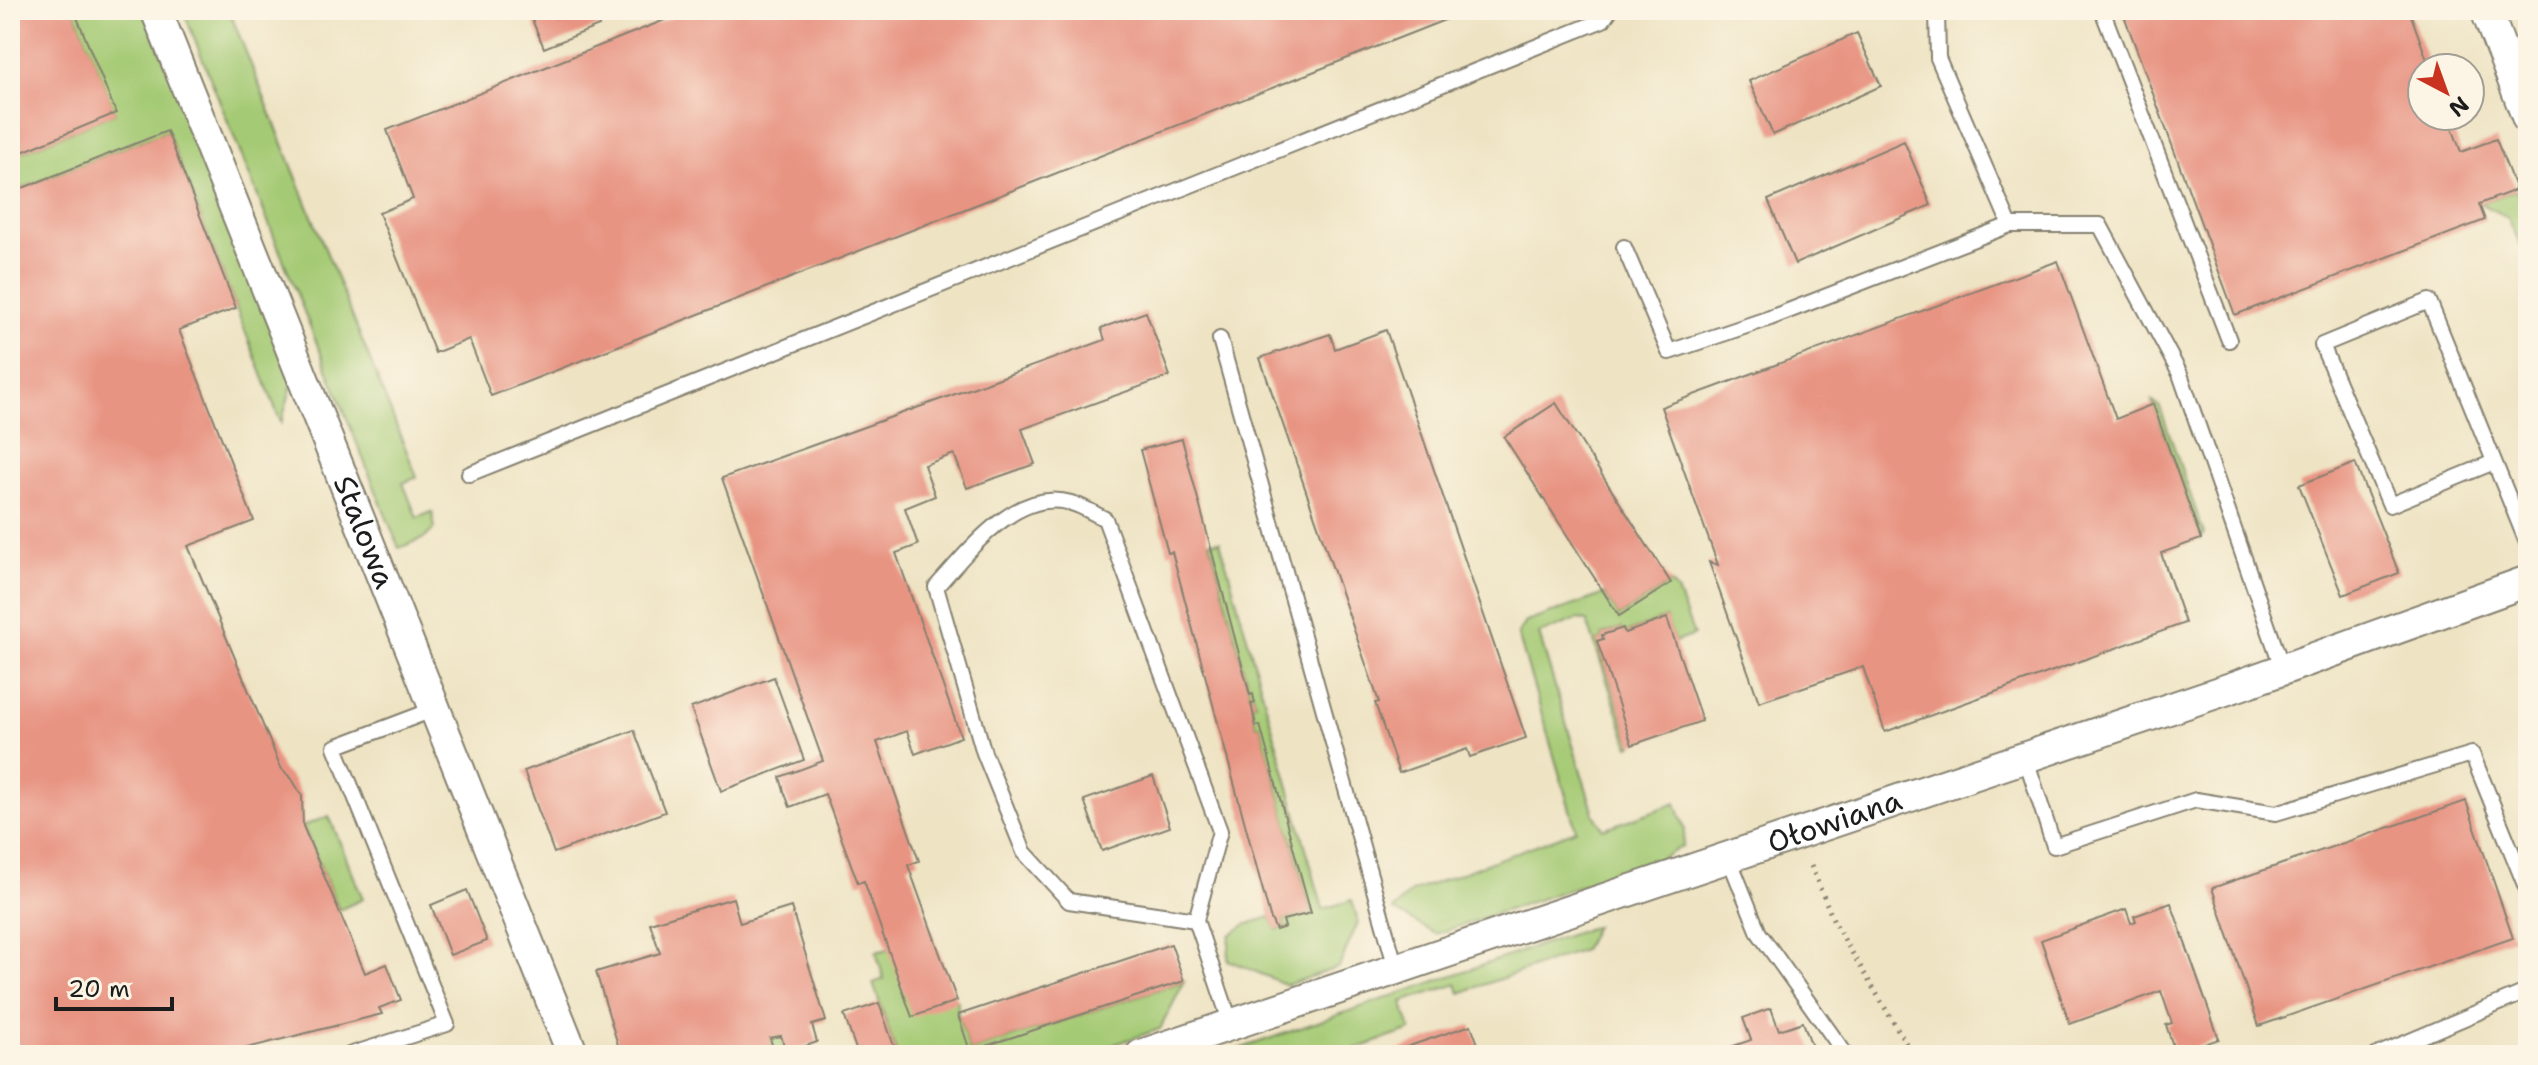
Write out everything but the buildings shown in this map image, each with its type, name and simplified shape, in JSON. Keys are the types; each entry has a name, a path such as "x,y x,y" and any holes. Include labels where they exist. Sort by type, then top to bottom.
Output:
{"street":[{"name":"Stalowa","path":"156,10 573,1055"},
{"path":"2486,10 2517,58 2528,119"},
{"name":"Ołowiana","path":"1141,1055 2283,670 2528,581"}],"lane":[{"path":"469,474 1603,20 1610,10"},
{"path":"1937,10 1938,58 2010,225"},
{"path":"2102,10 2229,340"},
{"path":"1624,247 1669,352 1770,318 2010,225 2100,225 2180,374 2283,670"},
{"path":"2494,462 2390,505 2322,345 2429,301 2528,545"},
{"path":"1220,339 1396,968"},
{"path":"1196,920 1069,901 1024,852 984,753 936,587 996,523 1038,502 1070,502 1105,519 1220,831 1196,920 1231,1024"},
{"path":"349,1055 447,1024 335,747 435,709"},
{"path":"2025,756 2054,846 2196,800 2276,813 2472,754 2528,892"},
{"path":"1728,856 1759,933 1846,1055"},
{"path":"2377,1055 2528,991"}],"path":[{"path":"1797,832 1835,924 1913,1055"}],"green space":[{"path":"74,10 144,10 293,382 281,423 167,131 10,193 10,157 115,113"},
{"path":"183,10 229,10 417,477 403,483 417,518 432,512 435,528 425,538 399,548"},
{"path":"2516,190 2528,222 2528,261 2508,218 2480,203"},
{"path":"2152,401 2160,407 2204,534 2201,539"},
{"path":"1220,541 1323,909 1352,900 1358,922 1339,967 1287,985 1228,960 1230,935 1245,925 1270,917 1277,930 1285,927 1283,920 1311,912 1260,725 1256,726 1251,704 1255,703 1253,694 1250,695 1210,542"},
{"path":"1671,583 1694,635 1675,642 1666,618 1625,633 1622,628 1602,635 1603,639 1597,641 1632,745 1629,746 1587,621 1578,619 1539,634 1594,814 1603,829 1676,803 1685,830 1683,846 1664,857 1436,934 1393,910 1411,892 1576,830 1518,634 1526,622 1605,594 1619,616"},
{"path":"329,816 363,899 339,910 303,826"},
{"path":"1595,926 1583,950 1460,993 1457,984 1402,1002 1411,1030 1338,1055 1222,1055"},
{"path":"888,949 957,1001 958,1015 970,1051 1184,981 1160,1029 1083,1055 897,1055 873,983 884,979 876,952"},
{"path":"781,1036 787,1055 751,1055 772,1049 770,1038"}]}
